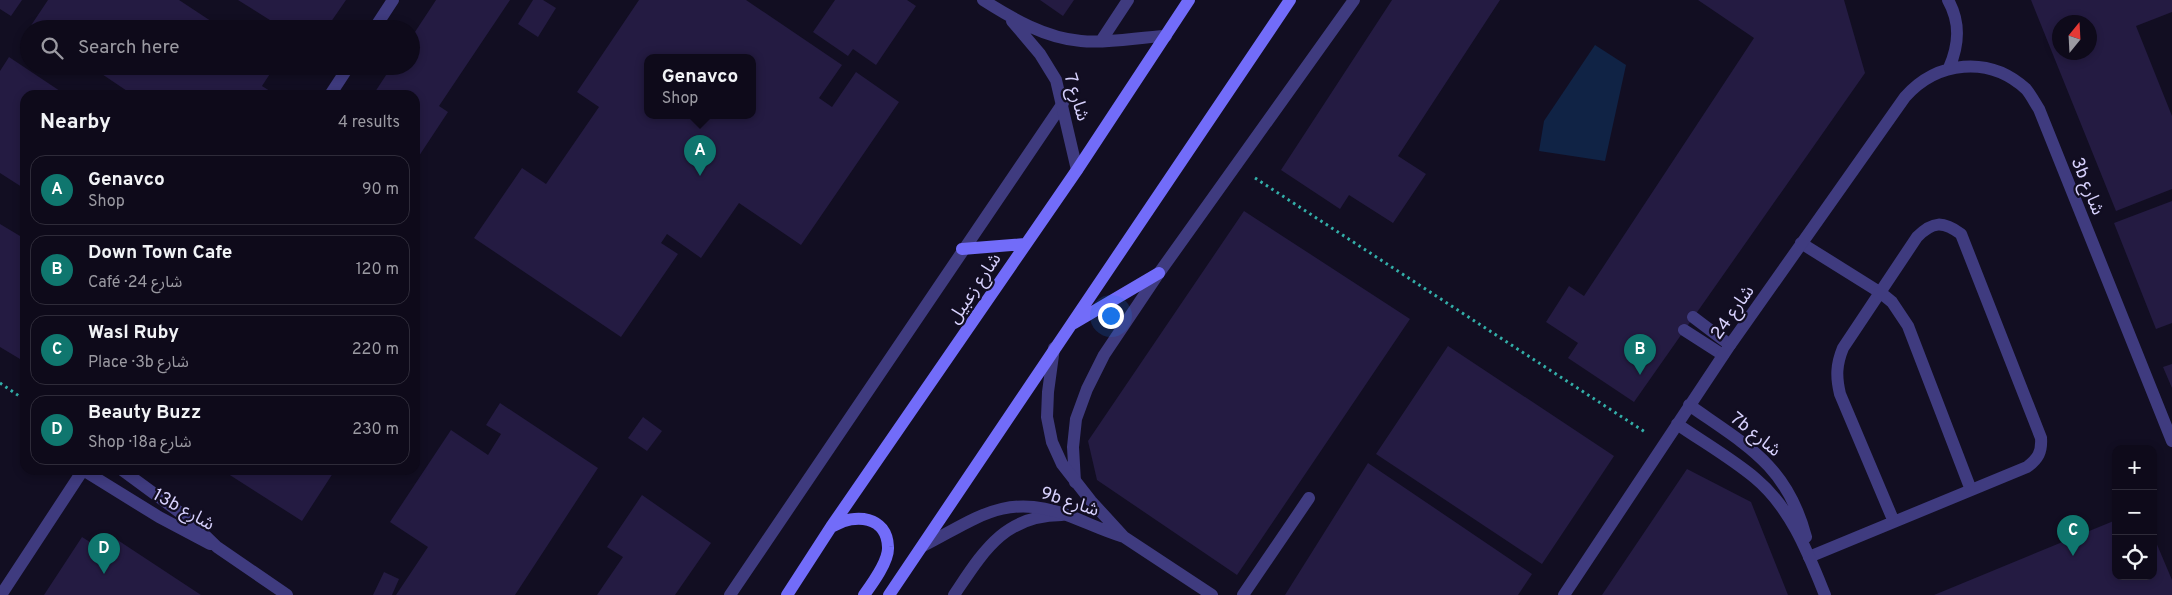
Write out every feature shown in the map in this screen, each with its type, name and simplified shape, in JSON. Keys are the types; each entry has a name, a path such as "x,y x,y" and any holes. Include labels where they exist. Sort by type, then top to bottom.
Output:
{"main road":[{"name":"شارع زعبيل","path":"787,595 1077,170 1189,0"},
{"path":"889,595 1054,347 1290,0"},
{"path":"962,249 1025,244"},
{"path":"1069,326 1158,273"},
{"path":"831,528 842,520 857,517 873,521 885,533 888,548 883,564 864,595"}],"street":[{"path":"380,20 393,0"},
{"name":"شارع 7","path":"983,0 1009,17 1044,33 1081,41 1166,36"},
{"path":"1101,41 1128,0"},
{"path":"1075,482 1073,447 1076,419 1087,389 1104,355 1158,273 1354,0"},
{"path":"1948,0 1954,11 1958,32 1955,54 1948,68"},
{"name":"شارع 7","path":"1009,17 1040,54 1056,80 1063,103 1077,170"},
{"name":"3b شارع","path":"1948,68 1968,66 1990,68 2010,77 2027,91 2038,109 2172,441"},
{"name":"شارع 24","path":"1564,595 1689,405 1905,97 1916,84 1930,75 1948,68"},
{"path":"333,90 343,75"},
{"path":"730,595 962,249 1063,103"},
{"path":"1809,557 1894,522 1971,490 2027,467 2040,455 2042,438 1961,234 1951,226 1938,224 1926,228 1917,237 1881,293 1842,348 1837,363 1836,379 1840,394 1894,522"},
{"path":"1801,243 1881,293 1892,302 1908,326 1971,490"},
{"path":"1693,317 1727,350"},
{"path":"1684,330 1727,350"},
{"name":"9b شارع","path":"1054,347 1047,417 1052,442 1062,464 1075,482 1124,537 1212,595"},
{"name":"7b شارع","path":"1689,405 1752,449 1776,472 1794,503 1801,520 1809,557"},
{"name":"7b شارع","path":"1677,424 1743,468 1762,484 1779,503 1809,557 1825,595"},
{"path":"1,595 80,475"},
{"name":"13b شارع","path":"91,475 177,528 217,547"},
{"name":"13b شارع","path":"129,475 186,518 217,547 287,595"},
{"path":"1243,595 1309,498"},
{"name":"9b شارع","path":"923,546 1002,508 1020,505 1039,506 1124,537"},
{"path":"954,595 980,556 994,540 1010,528 1029,519 1050,515 1068,515"}],"path":[{"path":"1235,165 1663,444"},
{"path":"0,383 20,397"}],"water":[{"path":"1595,45 1626,65 1605,161 1539,151 1544,121"}],"building":[{"path":"0,0 22,0 11,16 0,9"},
{"path":"48,0 179,0 209,20 35,20"},
{"path":"238,0 346,0 332,20 270,20"},
{"path":"436,0 510,0 439,106 448,112 420,154 420,90 376,90 386,75 420,75 420,24"},
{"path":"533,0 543,0 556,8 538,37 518,24"},
{"path":"639,0 746,0 842,65 819,98 832,107 856,72 899,102 801,245 739,203 701,258 667,234 661,243 678,254 621,337 474,238 522,168 546,184 599,107 577,92"},
{"path":"835,0 907,0 916,6 876,65 853,49 848,56 813,32"},
{"path":"1040,0 1074,0 1063,16"},
{"path":"1392,0 1500,0 1398,156 1426,174 1393,223 1349,195 1340,209 1281,170"},
{"path":"1698,0 1844,0 1865,73 1634,402 1568,358 1578,343 1546,322 1569,286 1584,296 1754,38"},
{"path":"2031,0 2172,0 2172,12 2136,26 2172,116 2172,189 2116,211 2055,60 2097,60 2097,15 2052,15 2052,52"},
{"path":"9,57 20,64 20,75 36,75 58,90 20,90 20,186 0,173 0,71"},
{"path":"103,75 269,75 262,86 268,90 126,90"},
{"path":"2172,201 2172,323 2156,329 2114,223"},
{"path":"1244,211 1410,319 1237,575 1097,480 1088,441"},
{"path":"0,224 20,236 20,359 0,347"},
{"path":"1448,346 1614,456 1542,564 1376,454"},
{"path":"2172,364 2172,388 2163,367"},
{"path":"500,403 598,468 515,595 396,595 428,547 390,522 451,430 488,455 501,434 486,425"},
{"path":"643,417 662,431 647,451 628,438"},
{"path":"1368,463 1532,574 1518,595 1285,595"},
{"path":"1687,469 1751,502 1788,595 1602,595"},
{"path":"230,475 332,475 302,521"},
{"path":"642,495 711,543 675,595 597,595 623,557 607,547"},
{"path":"2112,522 2112,580 2157,580 2157,544 2172,580 2172,595 1934,595"},
{"path":"82,537 104,551 113,537 201,595 44,595"},
{"path":"384,572 399,579 392,595 373,595"}],"place":[{"name":"Genavco","path":"700,176"},
{"name":"Down Town Cafe","path":"1640,375"},
{"name":"Wasl Ruby","path":"2073,556"},
{"name":"Beauty Buzz","path":"104,574"}]}
